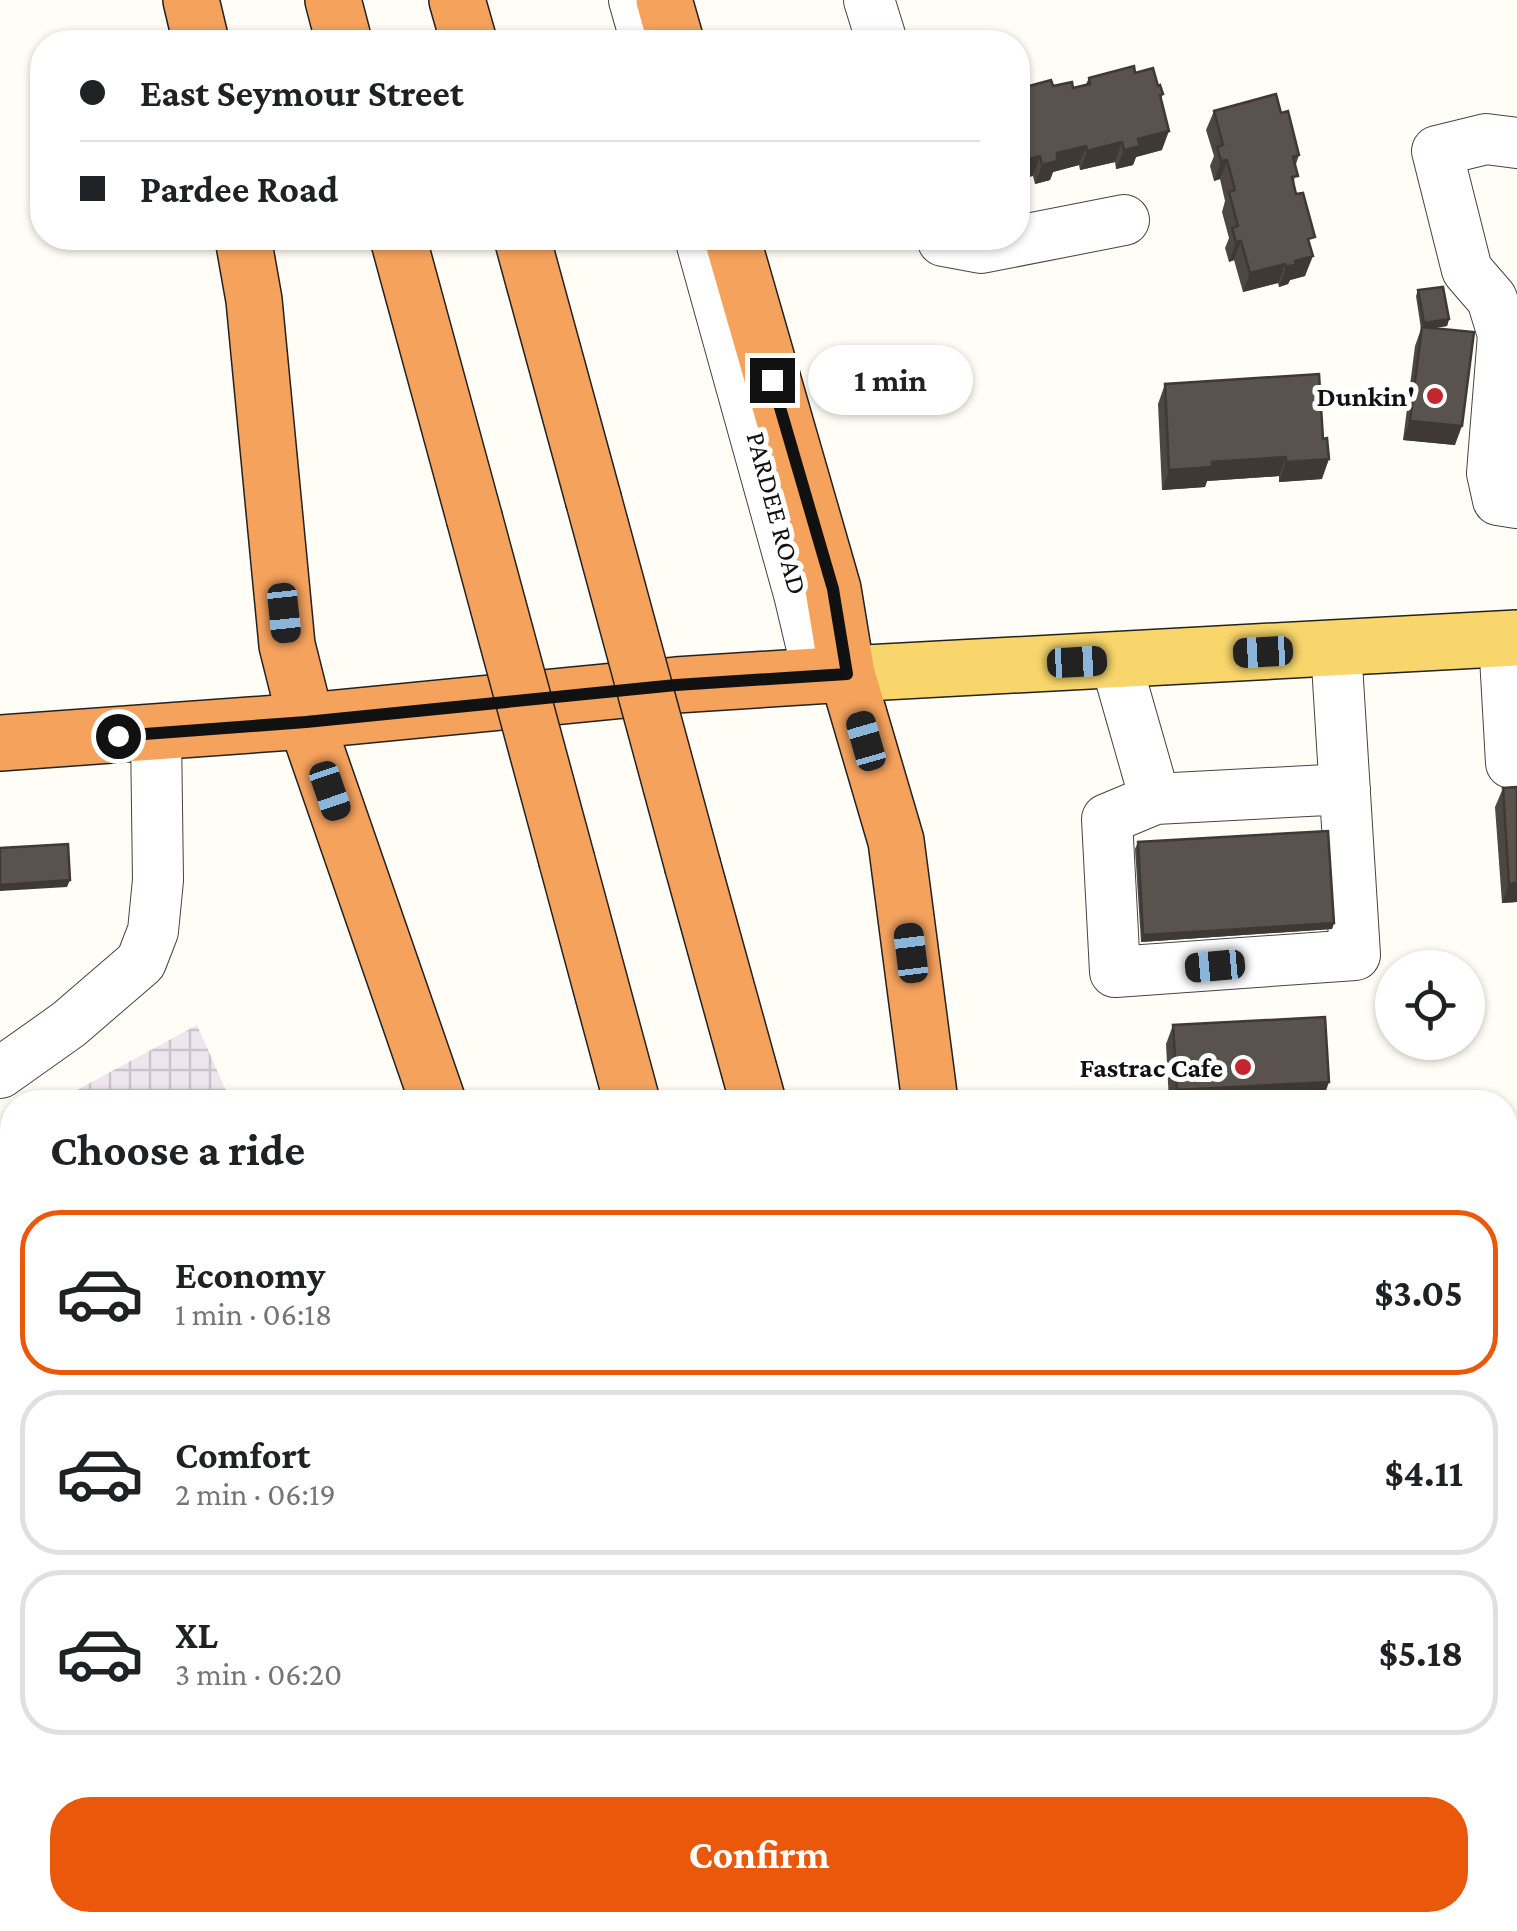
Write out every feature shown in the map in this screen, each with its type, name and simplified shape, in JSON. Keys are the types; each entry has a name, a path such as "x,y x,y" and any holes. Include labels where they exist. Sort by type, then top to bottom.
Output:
{"highway":[{"path":"192,0 198,30"},
{"path":"333,0 341,30"},
{"path":"457,0 466,30"},
{"path":"664,0 673,30"},
{"path":"245,250 254,300 287,645 306,722 434,1090"},
{"path":"401,250 629,1090"},
{"path":"525,250 755,1090"},
{"name":"PARDEE ROAD","path":"735,250 833,589 832,674"},
{"path":"2,739 156,734 832,674 896,841 928,1090"}],"main road":[{"path":"832,674 1511,639"}],"street":[{"path":"634,0 643,30"},
{"path":"869,0 878,30"},
{"path":"1517,143 1486,138 1437,151 1466,270 1492,299 1504,336 1492,473 1498,500 1517,504"},
{"path":"1030,238 1124,220"},
{"name":"PARDEE ROAD","path":"703,250 800,594 832,674"},
{"path":"1511,639 1511,763 1517,763"},
{"path":"1336,648 1346,790 1355,955 1295,945 1187,953 1115,972 1107,819 1173,814 1232,819 1286,816 1346,790"},
{"path":"1115,659 1173,814"},
{"path":"0,1073 69,1024 141,962 153,931 158,880 156,734"}],"shaded area":[{"path":"197,1025 226,1090 77,1090"}],"building":[{"path":"1134,66 1135,73 1153,68 1163,94 1160,95 1169,131 1138,139 1140,146 1124,150 1122,142 1087,151 1086,146 1057,153 1057,161 1042,165 1040,156 1030,159 1030,86 1051,80 1053,86 1072,82 1073,88 1090,84 1089,78"},
{"path":"1276,94 1281,113 1288,111 1299,155 1293,157 1298,176 1292,177 1296,194 1303,193 1315,237 1308,239 1313,256 1286,267 1285,264 1250,273 1241,241 1236,242 1232,228 1238,226 1229,192 1235,190 1227,160 1221,161 1217,147 1223,145 1214,111"},
{"path":"1443,287 1449,319 1424,323 1418,290"},
{"name":"Dunkin'","path":"1422,327 1474,332 1462,426 1410,421"},
{"path":"1319,374 1323,439 1327,438 1329,459 1286,462 1286,457 1212,462 1212,467 1169,470 1165,384"},
{"path":"1517,787 1517,883 1509,884 1503,788"},
{"path":"1328,831 1334,923 1143,935 1138,842"},
{"path":"68,844 70,880 0,885 0,848"},
{"path":"1325,1017 1329,1082 1177,1090 1173,1025"}],"place":[{"name":"Dunkin'","path":"1435,396"},
{"name":"Fastrac Cafe","path":"1243,1067"}],"route":[{"path":"118,736 306,722 676,685 847,674 833,589 772,380"}]}
